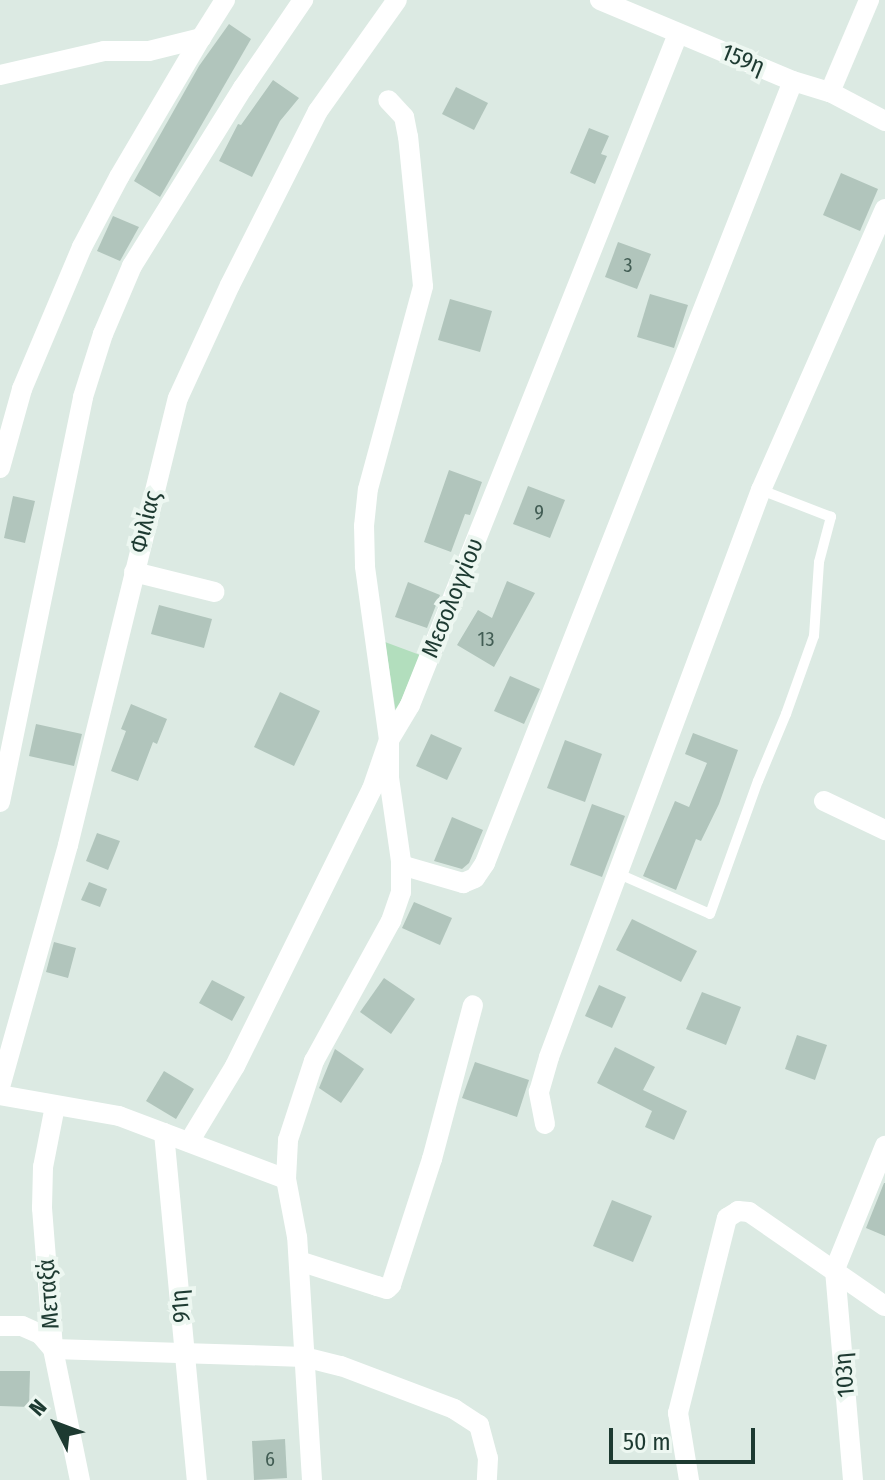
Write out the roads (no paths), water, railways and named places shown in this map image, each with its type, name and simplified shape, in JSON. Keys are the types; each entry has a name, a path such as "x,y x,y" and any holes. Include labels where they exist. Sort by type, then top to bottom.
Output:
{"street":[{"path":"0,468 22,389 82,247 119,177 225,0"},
{"path":"0,802 83,397 103,334 132,266 243,88 303,0"},
{"name":"Φιλίας","path":"0,1087 68,845 178,398 203,339 318,111 397,0"},
{"name":"159η","path":"600,0 793,81 830,92 885,121"},
{"path":"830,92 869,0"},
{"name":"Μεσολογγίου","path":"189,1142 242,1052 372,789 389,740 410,705 678,34"},
{"path":"0,75 104,51 149,51 201,38"},
{"path":"401,865 463,883 475,878 485,863 793,81"},
{"path":"312,1480 299,1261 286,1179 288,1140 297,1104 314,1061 391,921 401,892 401,865 389,778 389,740 365,566 364,526 368,489 423,286 408,137 404,117 388,100"},
{"path":"545,1124 539,1092 549,1057 761,490 885,209"},
{"path":"134,572 215,592"},
{"path":"824,801 885,830"},
{"path":"299,1261 387,1289 391,1285 432,1159 473,1005"},
{"path":"0,1095 55,1106 94,1109 286,1179"},
{"name":"Μεταξά","path":"55,1106 45,1155 42,1208 53,1349 80,1480"},
{"name":"91η","path":"164,1133 197,1480"},
{"path":"835,1269 885,1146"},
{"path":"689,1480 678,1413 727,1218 738,1211 749,1212 885,1306"},
{"name":"103η","path":"835,1269 853,1480"},
{"path":"0,1326 22,1326 40,1334 53,1349 304,1357 341,1366 454,1409 479,1425 488,1458 487,1480"}],"lane":[{"path":"619,874 710,914 753,794 791,701 814,636 819,562 831,517 761,490"}]}
